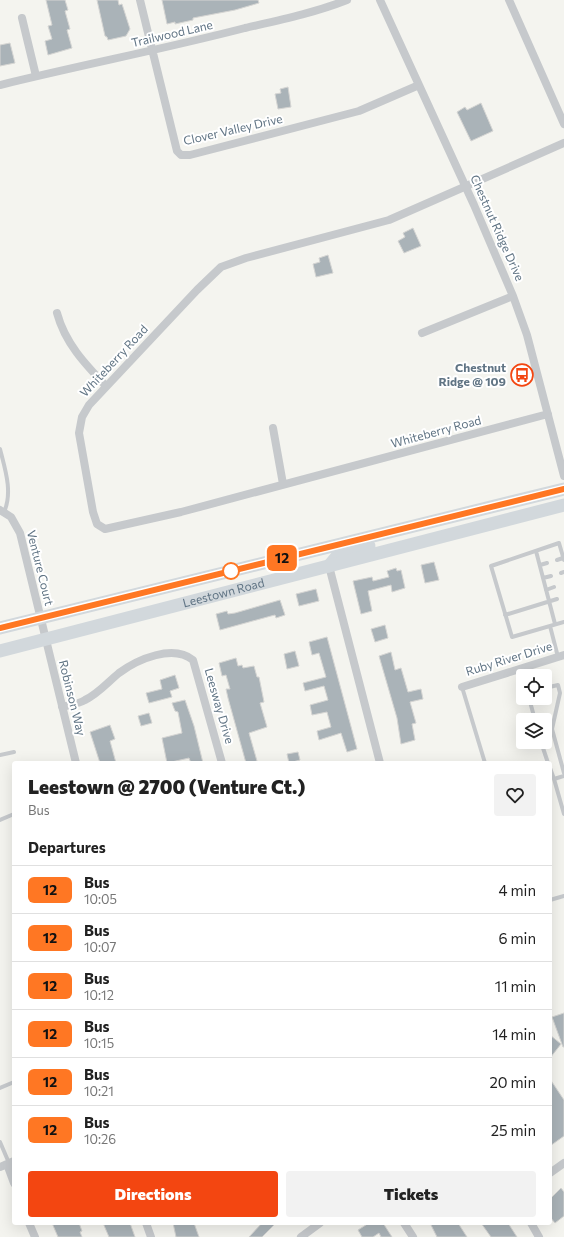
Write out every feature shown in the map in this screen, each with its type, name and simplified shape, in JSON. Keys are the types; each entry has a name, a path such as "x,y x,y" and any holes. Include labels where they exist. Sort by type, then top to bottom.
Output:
{"main road":[{"name":"Leestown Road","path":"0,628 564,489"},
{"name":"Leestown Road","path":"0,651 564,505"},
{"path":"329,566 339,554 387,541 418,530 425,523"}],"street":[{"name":"Clover Valley Drive","path":"140,0 177,151 184,156 359,111 419,85"},
{"name":"Trailwood Lane","path":"0,85 291,18 327,8 347,0"},
{"name":"Chestnut Ridge Drive","path":"380,0 465,185 513,296 527,335 564,476"},
{"path":"509,0 564,124"},
{"path":"22,18 36,76"},
{"name":"Whiteberry Road","path":"548,414 128,525 102,529 97,524 93,512 79,433 82,417 89,405 197,290 221,267 246,258 389,220 465,185 564,143"},
{"path":"422,333 513,296"},
{"path":"57,313 60,324 75,351 106,386"},
{"path":"273,428 283,484"},
{"name":"Venture Court","path":"2,511 16,524 20,533 45,639"},
{"path":"329,566 379,761"},
{"name":"Robinson Way","path":"45,639 75,761"},
{"name":"Leesway Drive","path":"62,708 85,701 120,673 136,663 163,654 181,653 193,660 221,761"},
{"name":"Ruby River Drive","path":"462,687 561,656"},
{"path":"552,1172 564,1163"},
{"path":"7,1164 12,1178"},
{"path":"30,1225 35,1237"},
{"path":"147,1225 151,1237"},
{"path":"301,1237 317,1225"},
{"path":"405,1225 413,1237"},
{"path":"532,1225 539,1237"}],"lane":[{"path":"0,449 7,479 9,502 2,511"},
{"path":"557,560 564,559 559,543 491,566 512,637 564,622"},
{"path":"536,551 555,624"},
{"path":"540,565 546,563"},
{"path":"543,578 551,576"},
{"path":"546,590 554,587"},
{"path":"505,615 557,599"},
{"path":"550,626 561,656"},
{"path":"552,686 558,685 560,693 552,729 564,773"},
{"path":"462,687 484,761"},
{"path":"543,749 547,761"},
{"path":"0,755 14,752"},
{"path":"552,774 564,814"},
{"path":"554,779 564,776"},
{"path":"0,820 12,815"},
{"path":"552,899 564,896"},
{"path":"0,1088 12,1083"},
{"path":"0,1142 7,1164"}],"building":[{"path":"46,0 65,0 68,10 65,11 70,29 67,30 72,48 48,55 45,41 52,39 48,26 52,25"},
{"path":"97,0 118,0 119,5 122,4 130,29 126,36 108,40 105,36"},
{"path":"162,0 258,0 259,3 235,10 193,18 193,20 175,24 175,22 167,24"},
{"path":"10,43 15,63 0,66 0,45"},
{"path":"288,87 291,107 278,109 275,94 281,93 280,89"},
{"path":"481,103 493,131 471,141 457,112 465,107 467,110"},
{"path":"413,228 421,246 404,253 398,241 405,237 403,233"},
{"path":"328,255 333,273 316,277 313,264 320,262 319,258"},
{"path":"434,562 439,580 425,583 421,565"},
{"path":"396,568 397,571 401,570 405,588 392,592 391,585 368,591 372,611 361,614 353,581 372,577 373,581 389,577 387,571"},
{"path":"316,589 319,601 299,606 296,594"},
{"path":"280,600 285,615 276,618 275,615 220,630 216,614 227,611 228,614 235,613"},
{"path":"385,625 388,638 375,642 371,629"},
{"path":"327,637 357,749 347,752 341,733 319,740 317,731 331,727 327,712 312,715 310,705 328,700 324,686 305,691 303,683 326,677 319,653 312,655 309,642"},
{"path":"295,651 299,666 287,669 284,654"},
{"path":"391,652 395,670 401,668 408,692 421,689 423,699 410,702 416,723 412,724 415,740 401,744 397,718 379,656"},
{"path":"236,658 238,666 242,665 243,668 254,666 257,677 259,677 264,702 260,703 267,727 249,733 257,761 245,761 226,689 230,689 226,675 222,676 219,663"},
{"path":"175,675 179,688 170,691 172,697 149,703 146,693 162,689 160,680"},
{"path":"185,700 194,726 203,761 190,761 189,758 176,761 167,761 162,738 182,733 178,712 175,711 172,703"},
{"path":"149,713 152,723 141,726 138,716"},
{"path":"110,725 115,739 110,741 115,761 99,761 90,732"},
{"path":"298,752 300,760 289,761 287,754"},
{"path":"564,1013 564,1047 563,1047 552,1017"},
{"path":"552,1037 561,1044 552,1055"},
{"path":"552,1082 564,1100 564,1136 552,1145"},
{"path":"561,1188 564,1192 564,1216 555,1223 552,1219 552,1197"},
{"path":"53,1225 80,1225 82,1237 58,1237"},
{"path":"104,1225 131,1225 135,1237 109,1237"},
{"path":"173,1225 195,1225 199,1237 176,1237"},
{"path":"260,1225 274,1225 262,1237 249,1237"},
{"path":"366,1225 384,1225 392,1237 381,1237 379,1233 373,1237 362,1237 358,1230"},
{"path":"431,1225 459,1225 467,1237 437,1237"},
{"path":"482,1225 509,1225 517,1237 491,1237"}],"bus line":[{"name":"12","path":"0,628 564,489"}],"place":[{"name":"Chestnut Ridge @ 109","path":"522,375"}]}
